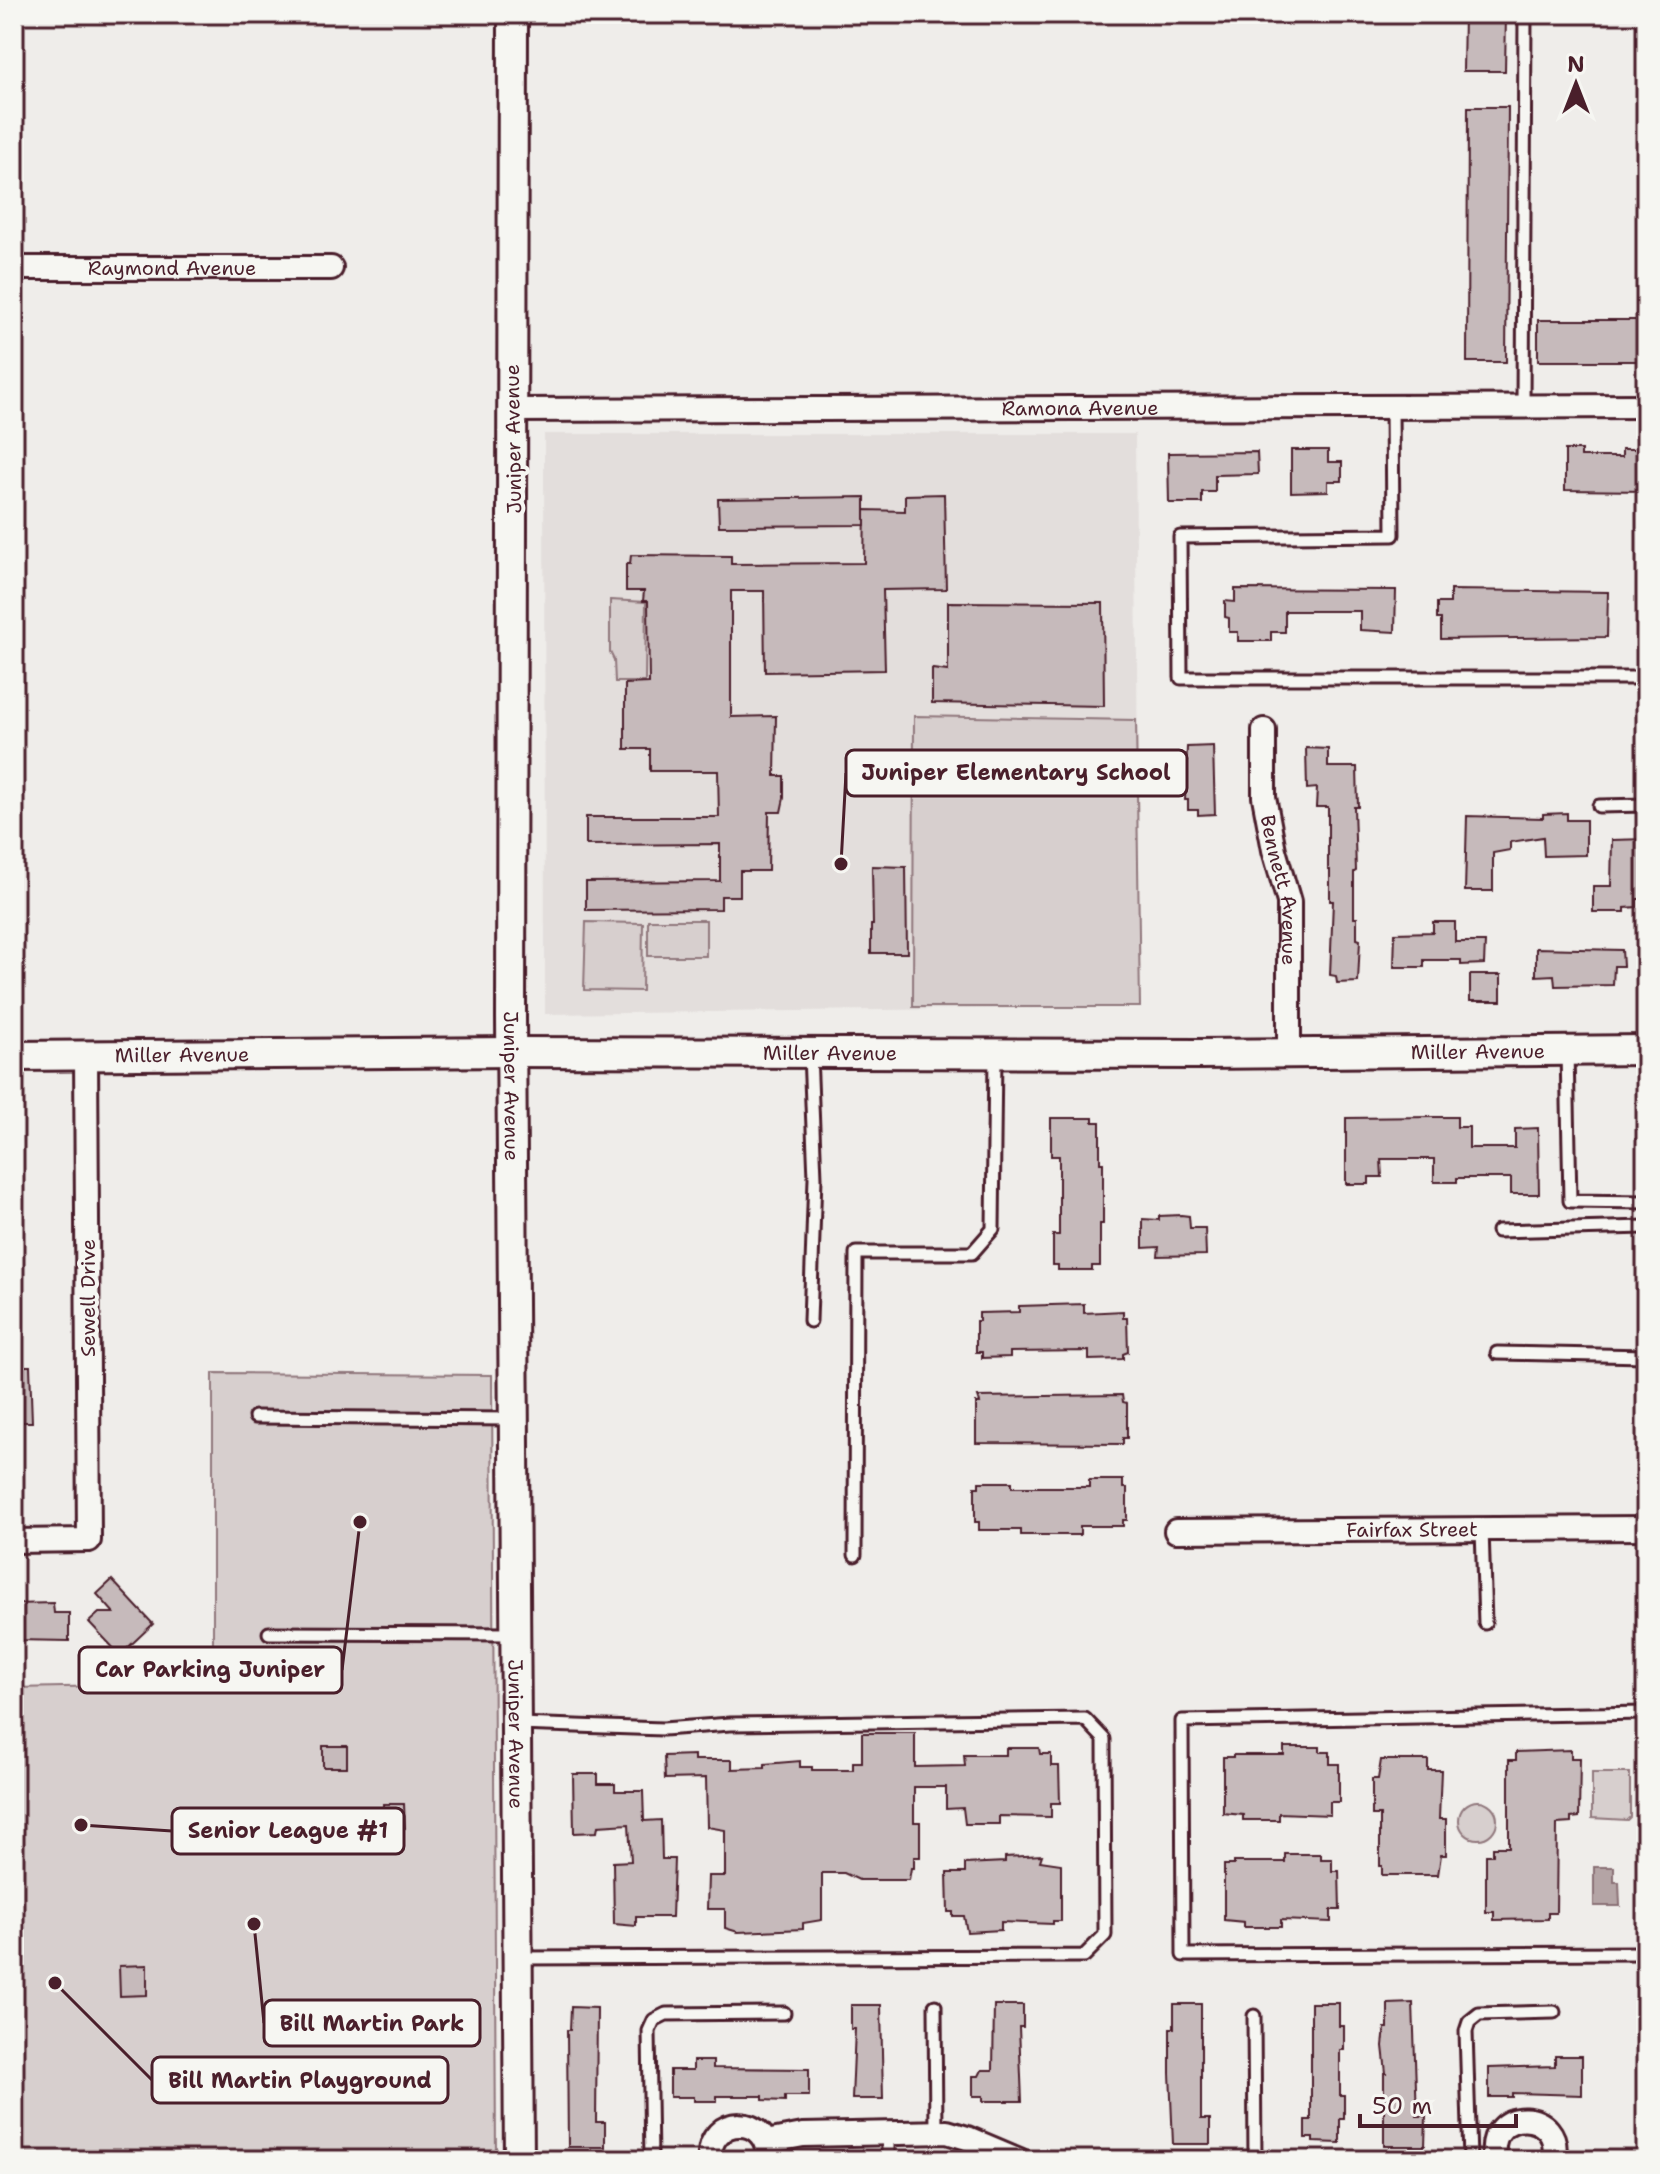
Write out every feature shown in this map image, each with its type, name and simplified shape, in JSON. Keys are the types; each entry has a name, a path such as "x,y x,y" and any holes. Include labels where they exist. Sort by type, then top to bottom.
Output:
{"street":[{"name":"Juniper Avenue","path":"513,14 512,1052 519,2160"},
{"name":"Raymond Avenue","path":"14,268 331,268"},
{"name":"Ramona Avenue","path":"512,410 1646,406"},
{"name":"Bennett Avenue","path":"1264,730 1264,797 1274,850 1289,902 1289,1053"},
{"name":"Miller Avenue","path":"14,1056 1646,1050"},
{"name":"Sewell Drive","path":"14,1541 89,1540 86,1056"},
{"name":"Fairfax Street","path":"1176,1531 1646,1528"},
{"path":"1491,2159 1495,2138 1501,2129 1517,2120 1527,2119 1545,2127 1551,2134 1555,2144 1553,2160"},
{"path":"710,2160 709,2151 716,2136 730,2126 747,2126 755,2129 766,2151 803,2135 936,2132 967,2138 1019,2160"}],"lane":[{"path":"1523,407 1525,14"},
{"path":"1392,406 1393,535 1180,537 1181,678 1646,678"},
{"path":"1599,806 1646,805"},
{"path":"1567,1051 1570,1201 1646,1202"},
{"path":"810,1053 815,1178 810,1321"},
{"path":"855,1555 856,1253 972,1253 993,1229 995,1053"},
{"path":"1498,1231 1646,1227"},
{"path":"1497,1353 1646,1356"},
{"path":"255,1417 514,1419"},
{"path":"1482,1529 1485,1623"},
{"path":"269,1633 515,1634"},
{"path":"1646,1713 1182,1721 1183,1955 1646,1953"},
{"path":"516,1724 663,1729 730,1724 1085,1719 1104,1739 1105,1935 1084,1956 518,1958"},
{"path":"935,2006 936,2132"},
{"path":"1470,2160 1466,2031 1469,2022 1479,2014 1554,2012"},
{"path":"651,2160 649,2031 654,2020 666,2014 784,2013"},
{"path":"1254,2016 1255,2160"},
{"path":"888,2131 888,2160"}],"shaded area":[{"path":"544,434 1135,434 1140,1007 545,1014"},
{"path":"610,600 646,602 645,682 615,682 614,660 610,652"},
{"path":"914,716 1136,720 1140,1007 913,1007"},
{"path":"648,920 706,920 706,956 648,956"},
{"path":"586,922 643,923 642,991 584,990"},
{"path":"213,1373 492,1375 496,2160 14,2160 14,1688 213,1684"},
{"path":"1592,1773 1630,1773 1630,1817 1627,1820 1592,1818"},
{"path":"1478,1801 1491,1807 1497,1820 1491,1833 1478,1839 1465,1833 1459,1820 1465,1807"},
{"path":"1594,1867 1614,1867 1614,1882 1619,1882 1620,1906 1594,1906"}],"building":[{"path":"1464,14 1506,14 1505,71 1463,71"},
{"path":"1468,107 1508,107 1506,362 1467,362"},
{"path":"1538,320 1646,320 1646,361 1538,361"},
{"path":"1622,449 1646,449 1646,491 1565,490 1565,450 1581,450 1581,457 1622,457"},
{"path":"1291,450 1328,450 1328,462 1342,462 1342,481 1328,481 1328,491 1291,492"},
{"path":"1257,452 1258,474 1215,475 1215,492 1202,492 1202,503 1169,503 1168,453"},
{"path":"944,494 946,589 883,590 885,670 765,672 764,591 731,591 731,717 776,716 775,776 784,776 781,812 769,812 768,871 740,871 740,896 721,896 721,909 586,910 586,882 720,881 720,844 586,845 586,817 719,817 718,771 650,771 650,749 625,749 625,684 649,683 648,601 643,601 644,591 626,591 626,564 630,564 631,555 731,556 731,564 864,563 865,510 905,511 905,495"},
{"path":"865,497 865,525 719,526 718,499"},
{"path":"1235,589 1396,590 1395,632 1360,630 1360,611 1285,611 1285,632 1271,632 1271,641 1238,641 1238,632 1229,632 1229,618 1225,617 1225,601 1235,602"},
{"path":"1450,590 1608,592 1607,637 1441,639 1437,603 1450,603"},
{"path":"948,602 1103,603 1104,706 932,703 932,669 948,671"},
{"path":"1213,746 1215,814 1198,815 1198,810 1188,810 1188,800 1185,800 1187,747"},
{"path":"1306,748 1328,749 1328,767 1357,767 1354,918 1357,918 1357,939 1360,940 1358,982 1337,983 1336,976 1330,975 1333,901 1330,901 1328,870 1328,807 1316,807 1317,788 1307,789"},
{"path":"1567,813 1567,820 1586,820 1586,855 1544,856 1543,837 1510,842 1510,850 1493,853 1493,891 1465,891 1467,816 1543,818 1543,814"},
{"path":"1646,839 1646,899 1637,899 1637,907 1625,908 1625,912 1593,912 1593,886 1611,886 1612,840"},
{"path":"872,866 906,867 907,953 871,953"},
{"path":"1433,922 1455,922 1455,942 1485,942 1484,964 1461,965 1461,960 1424,960 1424,967 1394,967 1395,933 1433,932"},
{"path":"1536,948 1622,950 1623,966 1614,966 1613,985 1555,986 1554,975 1536,976"},
{"path":"1470,975 1501,975 1501,1001 1470,1001"},
{"path":"1457,1117 1457,1127 1469,1127 1469,1148 1515,1148 1515,1129 1538,1128 1539,1194 1511,1194 1511,1178 1457,1178 1457,1182 1434,1182 1434,1159 1381,1159 1382,1177 1369,1177 1369,1184 1346,1184 1346,1118"},
{"path":"1051,1118 1093,1118 1093,1122 1100,1122 1103,1224 1100,1224 1100,1266 1092,1266 1092,1270 1058,1270 1058,1265 1053,1265 1053,1235 1059,1235 1059,1156 1051,1156"},
{"path":"1159,1216 1189,1216 1190,1228 1205,1228 1206,1255 1158,1256 1159,1247 1143,1248 1143,1219 1159,1220"},
{"path":"1084,1304 1084,1313 1123,1311 1123,1318 1127,1318 1128,1352 1123,1354 1123,1359 1089,1360 1089,1351 1010,1352 1010,1357 982,1358 982,1352 976,1352 979,1313 1019,1312 1019,1306"},
{"path":"14,1366 30,1366 32,1422 14,1422"},
{"path":"1122,1395 1123,1402 1127,1403 1127,1438 1123,1438 1123,1444 976,1443 978,1397"},
{"path":"1089,1480 1123,1480 1123,1488 1127,1488 1127,1520 1123,1520 1123,1526 1080,1526 1080,1535 1021,1535 1021,1530 979,1530 979,1522 975,1522 975,1487 979,1487 979,1482 1012,1482 1012,1487 1089,1487"},
{"path":"112,1580 153,1624 120,1655 89,1622 99,1613 114,1613 97,1594"},
{"path":"53,1603 54,1613 69,1613 69,1641 14,1640 14,1604"},
{"path":"862,1733 915,1733 915,1767 965,1766 964,1755 1006,1755 1006,1748 1039,1748 1040,1754 1051,1754 1051,1766 1059,1766 1060,1803 1051,1803 1051,1817 999,1816 999,1824 965,1824 963,1808 946,1809 946,1787 914,1787 914,1822 920,1822 920,1857 914,1857 909,1880 859,1880 844,1873 822,1873 822,1920 803,1923 803,1929 738,1932 725,1928 725,1909 707,1909 708,1876 725,1876 725,1830 707,1827 706,1778 665,1779 664,1756 694,1755 694,1760 732,1760 732,1769 765,1768 765,1764 800,1761 800,1767 812,1767 812,1770 853,1770 853,1762 862,1762"},
{"path":"323,1746 347,1746 347,1767 323,1767"},
{"path":"1284,1747 1320,1747 1320,1752 1330,1752 1330,1764 1339,1764 1339,1802 1330,1802 1330,1815 1279,1813 1279,1820 1243,1820 1243,1815 1223,1813 1223,1757 1284,1755"},
{"path":"1571,1750 1571,1758 1580,1758 1579,1817 1571,1818 1571,1823 1557,1824 1556,1913 1548,1913 1548,1919 1494,1920 1494,1912 1486,1912 1486,1855 1493,1855 1493,1847 1509,1847 1509,1760 1516,1760 1516,1752"},
{"path":"1381,1760 1428,1760 1428,1770 1441,1770 1439,1819 1446,1819 1446,1855 1441,1855 1438,1875 1382,1875 1380,1815 1372,1815 1372,1779 1378,1779"},
{"path":"573,1774 598,1774 598,1784 615,1784 615,1791 643,1791 644,1821 661,1820 662,1859 674,1859 672,1917 636,1917 636,1926 614,1924 613,1862 631,1861 629,1824 598,1826 597,1832 574,1833"},
{"path":"383,1804 404,1804 405,1828 383,1828"},
{"path":"1285,1854 1321,1854 1321,1859 1332,1859 1332,1871 1339,1871 1340,1910 1331,1910 1331,1922 1281,1920 1281,1927 1244,1927 1244,1922 1224,1920 1224,1865 1234,1865 1234,1862 1285,1862"},
{"path":"1042,1855 1040,1861 1061,1864 1061,1921 1053,1921 1053,1924 1001,1922 1001,1930 967,1932 964,1916 953,1916 953,1912 948,1912 947,1873 965,1873 965,1864 1005,1862 1005,1857"},
{"path":"147,1965 147,1995 120,1996 119,1966"},
{"path":"1311,2003 1339,2003 1339,2026 1344,2026 1344,2050 1340,2050 1340,2095 1344,2095 1344,2119 1340,2119 1340,2143 1313,2142 1313,2138 1305,2138 1305,2120 1311,2120"},
{"path":"1413,2003 1417,2116 1426,2116 1425,2146 1384,2146 1386,2073 1383,2046 1385,2028 1388,2028 1388,2004"},
{"path":"1174,2004 1201,2004 1201,2119 1210,2119 1210,2144 1173,2144 1170,2028 1174,2028"},
{"path":"851,2005 881,2005 883,2099 852,2099 855,2029 851,2029"},
{"path":"994,2005 1023,2005 1023,2027 1019,2027 1022,2101 983,2101 983,2096 973,2096 973,2076 979,2076 982,2070 993,2070"},
{"path":"571,2007 597,2008 596,2122 605,2122 605,2147 568,2147 567,2030 570,2030"},
{"path":"1555,2056 1582,2056 1582,2095 1512,2093 1512,2097 1489,2097 1489,2068 1555,2066"},
{"path":"693,2061 713,2061 713,2068 809,2069 809,2096 785,2096 785,2101 763,2100 763,2096 717,2096 717,2101 670,2097 670,2070 693,2070"}],"place":[{"name":"Juniper Elementary School","path":"841,864"},
{"name":"Car Parking Juniper","path":"360,1522"},
{"name":"Senior League #1","path":"81,1825"},
{"name":"Bill Martin Park","path":"254,1924"},
{"name":"Bill Martin Playground","path":"55,1983"}]}
